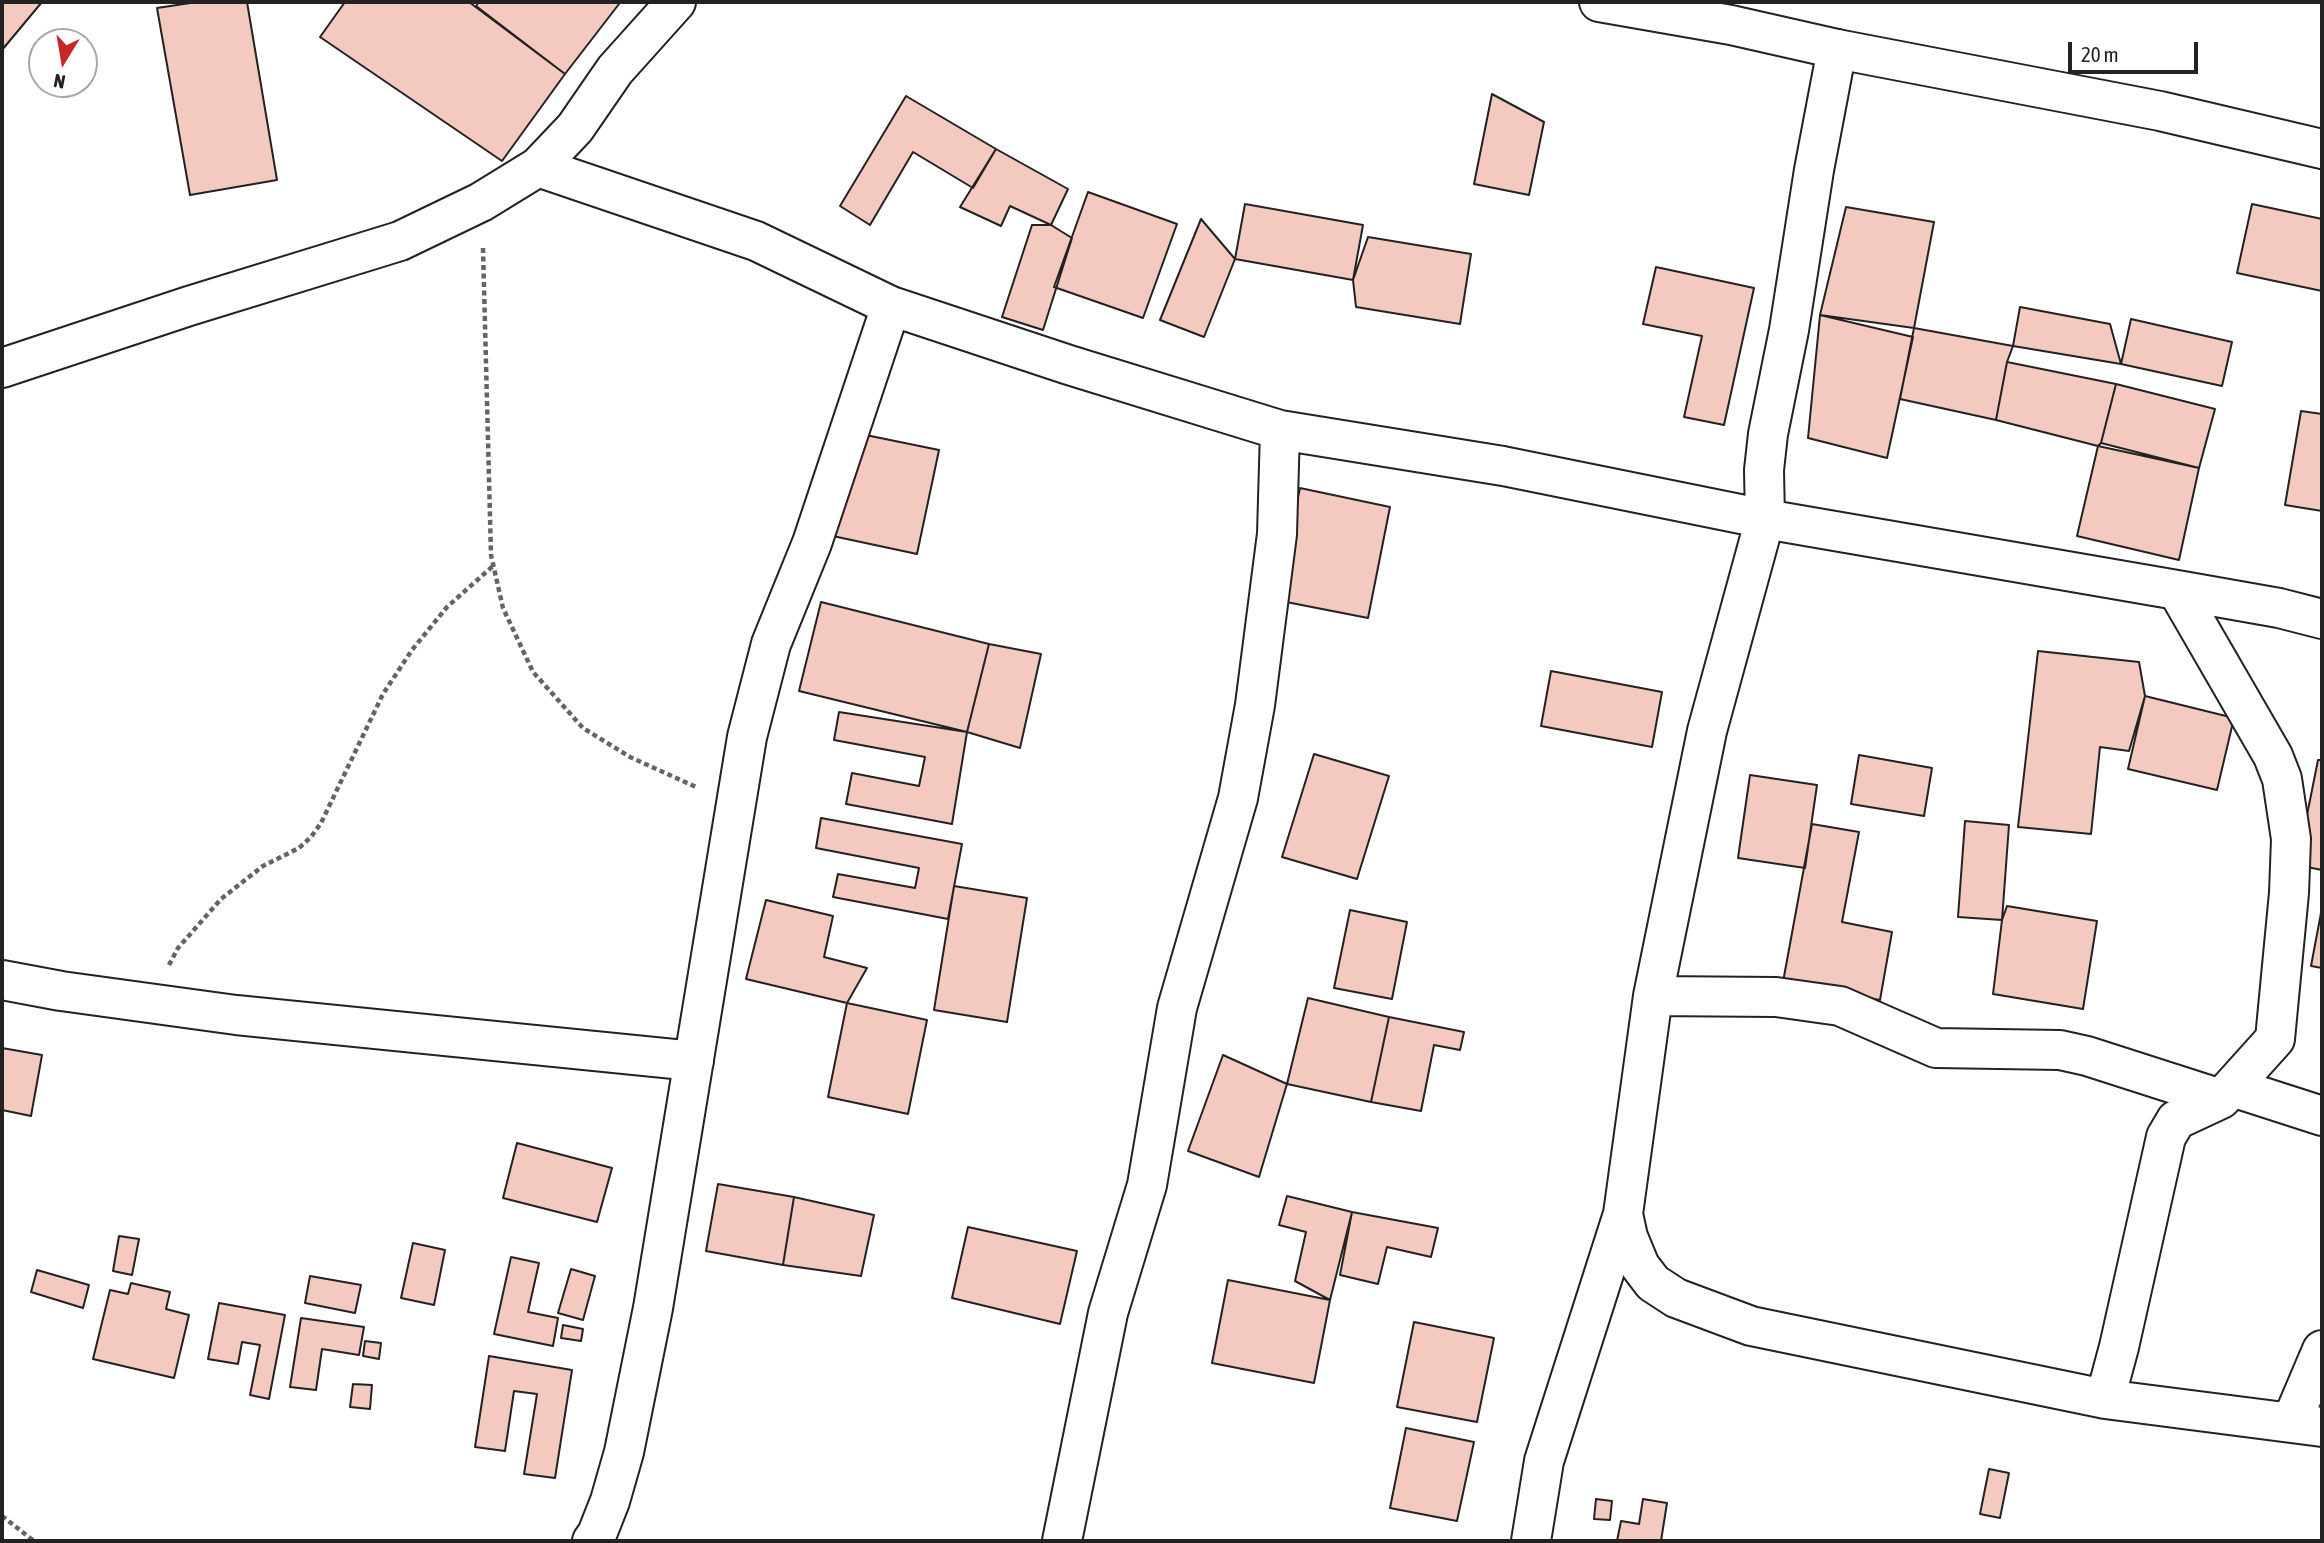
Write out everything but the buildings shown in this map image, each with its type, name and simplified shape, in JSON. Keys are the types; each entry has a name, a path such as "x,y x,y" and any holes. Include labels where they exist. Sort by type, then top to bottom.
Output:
{"street":[{"path":"2,368 400,241 481,202 538,167 575,128 615,70 676,2"},
{"path":"1598,2 1731,25 1837,49 2160,111 2322,149"},
{"path":"1531,1541 1544,1461 1623,1214 1653,996 1707,731 1765,519 1764,470 1768,434 1789,330 1814,170 1837,49"},
{"path":"538,167 756,241 891,306 1081,369 1280,430 1503,466 1765,519 2278,608 2322,619"},
{"path":"592,1541 610,1501 624,1452 653,1308 747,737 771,644 812,543 891,306"},
{"path":"1062,1541 1108,1313 1147,1185 1177,1008 1238,798 1255,705 1277,534 1280,430"},
{"path":"2105,1399 2166,1137 2176,1120 2226,1093 2274,1039 2289,893 2291,839 2281,779 2273,756 2177,590"},
{"path":"2,980 236,1015 694,1061"},
{"path":"1653,996 1776,997 1840,1006 1936,1048 2060,1050 2322,1116"},
{"path":"1623,1214 1628,1237 1640,1266 1653,1283 1676,1298 1751,1326 2105,1399 2306,1425 2322,1350"}],"path":[{"path":"481,202 491,555 503,608 533,672 583,727 630,757 688,784 737,800"},
{"path":"146,1003 178,948 221,899 263,866 299,848 311,837 321,823 383,694 412,650 447,607 493,566"},
{"path":"2,1516 34,1541"}]}
